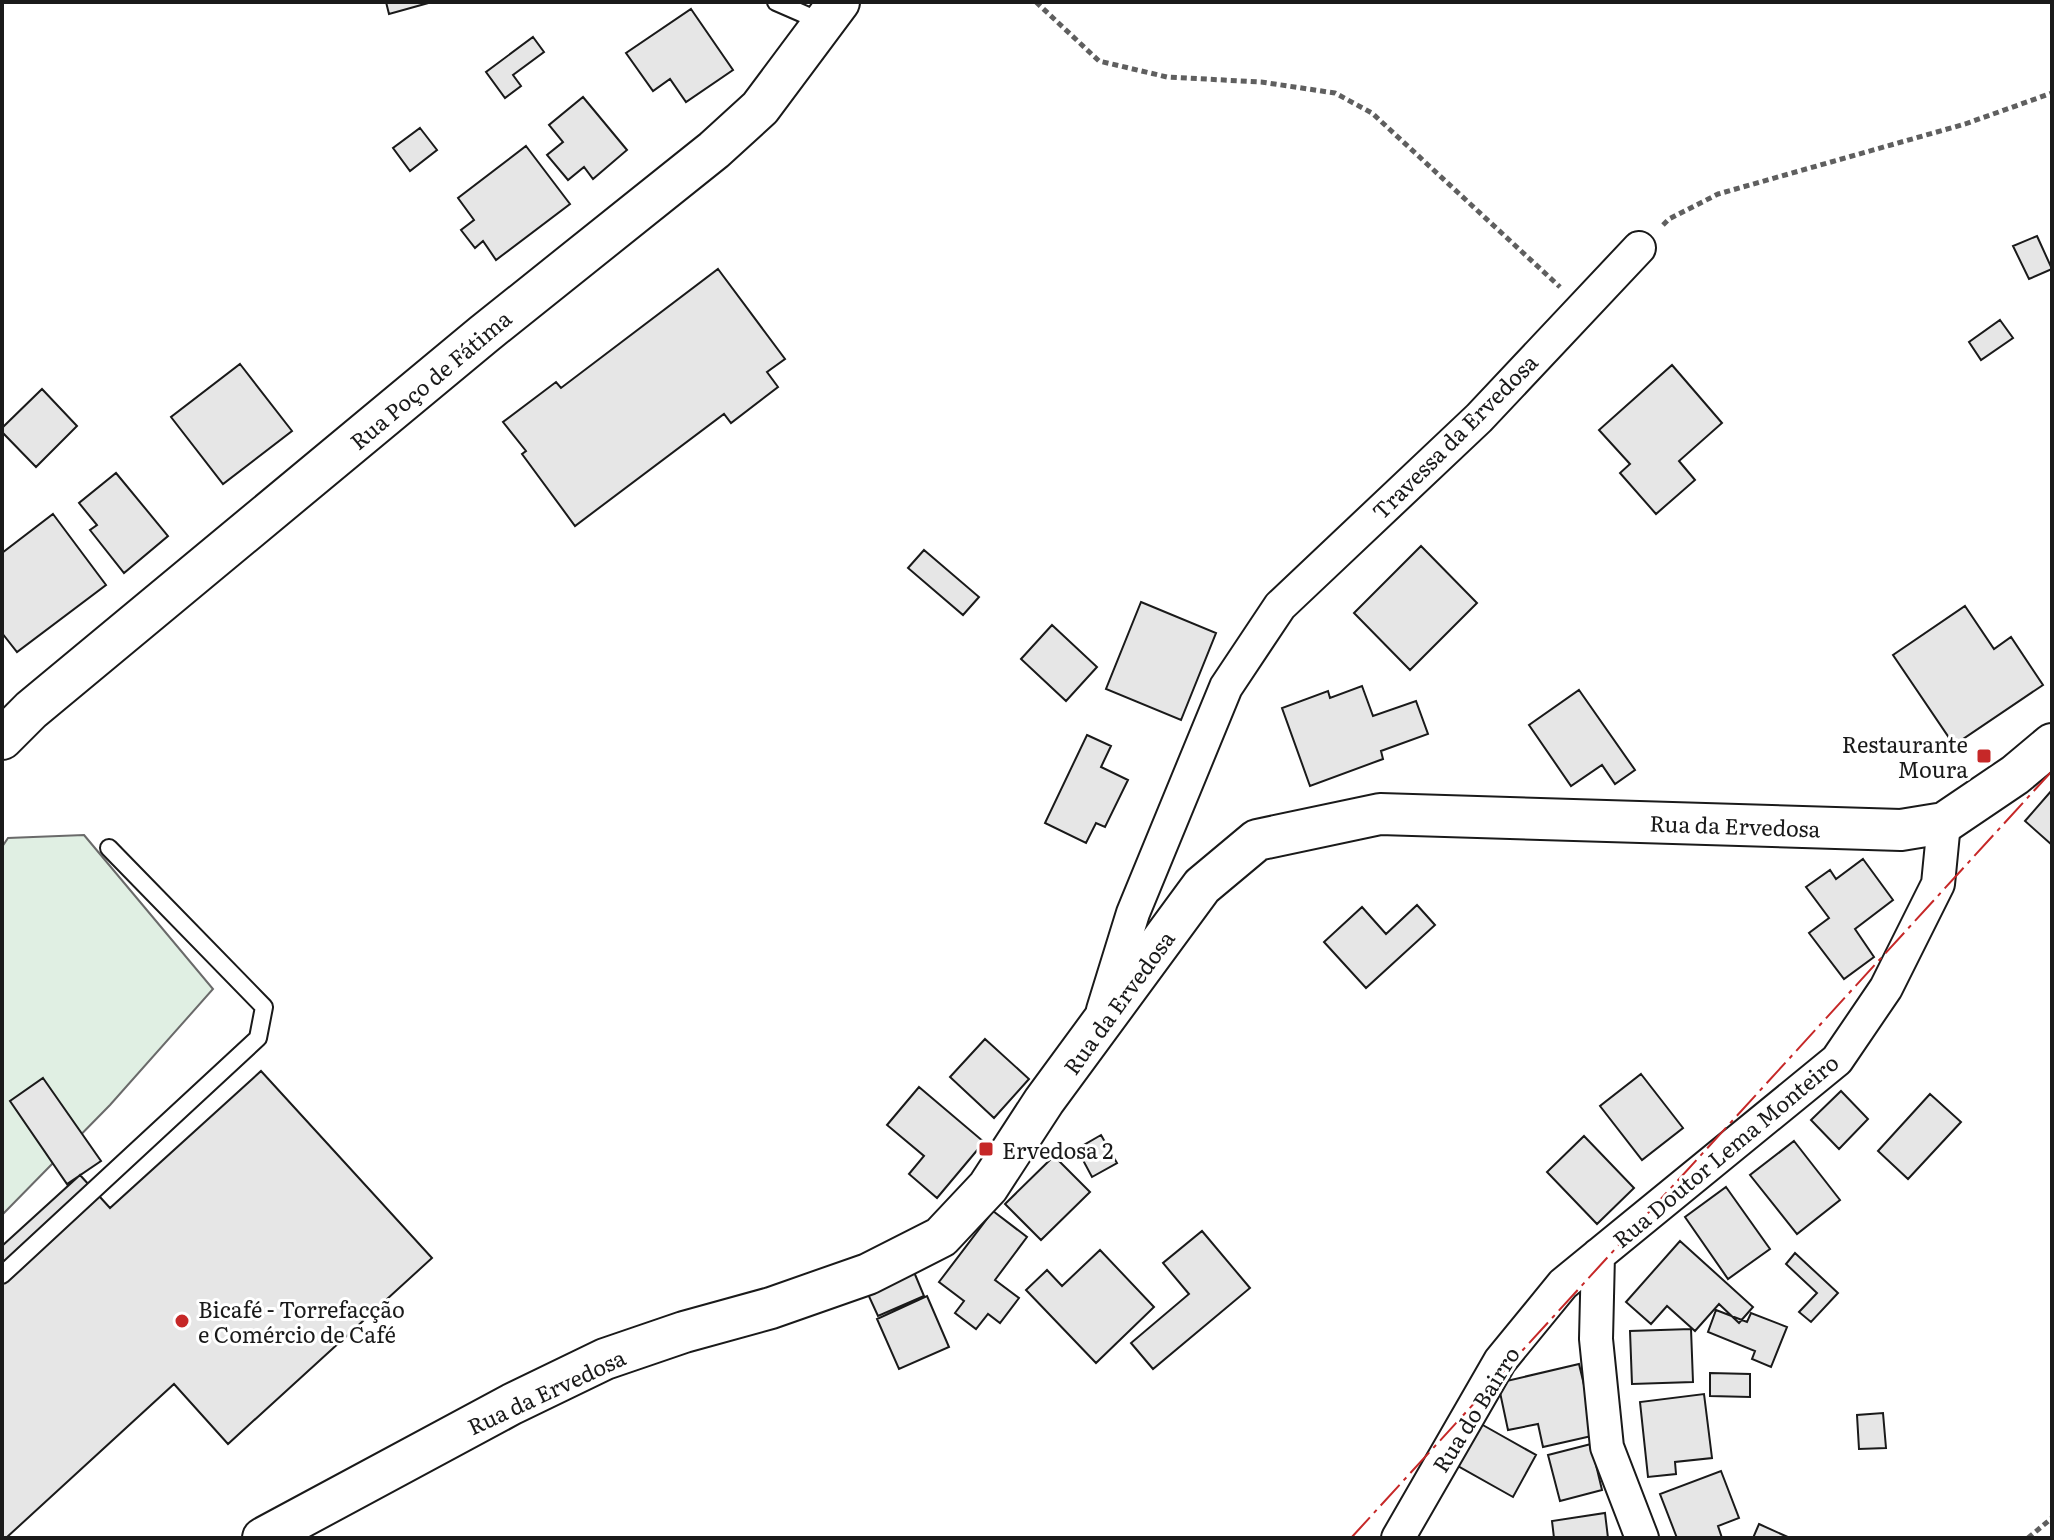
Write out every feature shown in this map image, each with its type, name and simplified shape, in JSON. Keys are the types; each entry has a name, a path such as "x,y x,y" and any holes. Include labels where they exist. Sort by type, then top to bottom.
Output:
{"street":[{"name":"Rua Poço de Fátima","path":"2,739 31,710 472,344 714,150 760,108 831,12"},
{"name":"Travessa da Ervedosa","path":"1096,1032 1133,913 1226,687 1280,606 1479,418 1639,248"},
{"name":"Rua da Ervedosa","path":"263,1538 512,1404 605,1359 684,1332 771,1308 868,1274 941,1237 988,1187 1044,1101 1202,886 1257,840 1380,814 1901,830 1944,823 2015,775 2052,744"},
{"name":"Rua Doutor Lema Monteiro","path":"1640,1537 1607,1447 1596,1339 1598,1255 1837,1060 1886,988 1938,884 1944,823"},
{"name":"Rua do Bairro","path":"1398,1538 1500,1361 1563,1284 1598,1255"}],"lane":[{"path":"776,2 831,12"},
{"path":"2,1275 258,1038 264,1007 109,848"}],"path":[{"path":"1036,2 1099,61 1167,77 1261,82 1335,93 1372,113 1581,308"},
{"path":"1639,248 1669,219 1718,194 1965,124 2052,93"},
{"path":"2028,1538 2052,1518"}],"green space":[{"path":"84,835 213,989 110,1105 2,1215 2,847 8,838"}],"building":[{"path":"386,2 432,2 389,14"},
{"path":"691,9 733,70 686,102 670,79 653,91 626,53"},
{"path":"533,37 544,52 513,75 521,86 505,98 486,72"},
{"path":"583,97 627,150 593,179 584,167 568,180 547,155 563,142 549,125"},
{"path":"420,128 437,150 410,171 393,148"},
{"path":"526,146 570,204 496,260 483,241 475,248 461,230 474,220 458,198"},
{"path":"2037,236 2052,269 2029,279 2013,246"},
{"path":"718,269 785,359 767,372 778,387 731,423 724,414 575,526 522,454 526,451 503,422 556,382 561,388"},
{"path":"2000,320 2013,338 1981,360 1969,342"},
{"path":"240,364 292,431 223,484 171,417"},
{"path":"1672,365 1722,423 1679,461 1695,480 1656,514 1620,473 1630,464 1599,430"},
{"path":"42,389 77,426 36,467 2,432 2,428"},
{"path":"116,473 168,536 124,573 90,530 97,525 79,503"},
{"path":"53,514 106,585 17,652 2,633 2,553"},
{"path":"1421,546 1477,603 1410,670 1354,613"},
{"path":"924,550 979,597 963,615 908,568"},
{"path":"1141,602 1216,633 1181,720 1106,689"},
{"path":"1965,606 1994,649 2011,637 2043,685 1954,745 1893,655"},
{"path":"1052,625 1097,667 1066,701 1021,659"},
{"path":"1362,686 1373,716 1416,701 1428,734 1381,751 1383,759 1310,786 1282,708 1328,691 1330,698"},
{"path":"1579,690 1635,770 1615,784 1602,765 1571,786 1529,725"},
{"path":"1087,735 1111,746 1101,767 1128,780 1105,827 1096,823 1086,843 1045,823"},
{"path":"2052,790 2052,845 2025,821"},
{"path":"1863,859 1893,900 1855,929 1874,957 1844,979 1809,933 1829,918 1806,887 1830,870 1836,879"},
{"path":"1417,905 1435,925 1366,988 1324,942 1362,907 1386,934"},
{"path":"985,1039 1029,1079 994,1118 950,1077"},
{"name":"Bicafé - Torrefacção e Comércio de Café","path":"261,1071 432,1258 228,1444 174,1384 6,1538 2,1538 2,1246 80,1175 110,1208"},
{"path":"1641,1074 1683,1128 1642,1160 1600,1106"},
{"path":"43,1078 101,1161 67,1184 10,1101"},
{"path":"919,1087 984,1142 937,1198 909,1174 924,1156 887,1125"},
{"path":"1841,1091 1868,1119 1839,1149 1811,1120"},
{"path":"1930,1094 1961,1122 1908,1179 1878,1151"},
{"path":"1101,1135 1117,1163 1092,1177 1077,1149"},
{"path":"1584,1136 1634,1188 1597,1224 1547,1172"},
{"path":"1794,1141 1840,1200 1797,1234 1750,1175"},
{"path":"1054,1156 1090,1192 1041,1240 1005,1204"},
{"path":"1726,1187 1770,1249 1728,1279 1685,1217"},
{"path":"993,1211 1027,1237 995,1280 1019,1298 1000,1323 988,1314 976,1329 955,1313 964,1301 939,1282"},
{"path":"1202,1231 1250,1288 1153,1369 1131,1343 1189,1294 1163,1263"},
{"path":"1680,1241 1753,1307 1739,1323 1719,1304 1695,1331 1667,1306 1651,1324 1626,1302"},
{"path":"1100,1250 1154,1307 1096,1363 1026,1290 1047,1270 1062,1286"},
{"path":"1795,1253 1838,1293 1811,1322 1799,1312 1817,1293 1786,1264"},
{"path":"914,1272 924,1296 878,1316 867,1292"},
{"path":"927,1296 949,1347 899,1369 877,1319"},
{"path":"1716,1310 1747,1322 1751,1313 1787,1327 1771,1367 1752,1359 1755,1351 1708,1332"},
{"path":"1691,1329 1693,1382 1632,1384 1630,1331"},
{"path":"1579,1364 1596,1435 1543,1447 1538,1424 1508,1430 1498,1383"},
{"path":"1710,1373 1750,1374 1750,1397 1710,1396"},
{"path":"1704,1394 1712,1458 1675,1462 1676,1474 1648,1477 1640,1402"},
{"path":"1883,1413 1886,1448 1859,1449 1857,1415"},
{"path":"1481,1424 1536,1455 1513,1497 1458,1466"},
{"path":"1591,1444 1602,1490 1560,1501 1548,1455"},
{"path":"1721,1471 1739,1518 1718,1526 1722,1538 1677,1538 1660,1494"},
{"path":"1605,1513 1608,1538 1554,1538 1552,1521"},
{"path":"1759,1524 1790,1538 1753,1538"}],"power":[{"path":"1351,1538 2052,771"}],"place":[{"name":"Restaurante Moura","path":"1984,756"},
{"name":"Ervedosa 2","path":"986,1149"},
{"name":"Bicafé - Torrefacção e Comércio de Café","path":"182,1321"}]}
